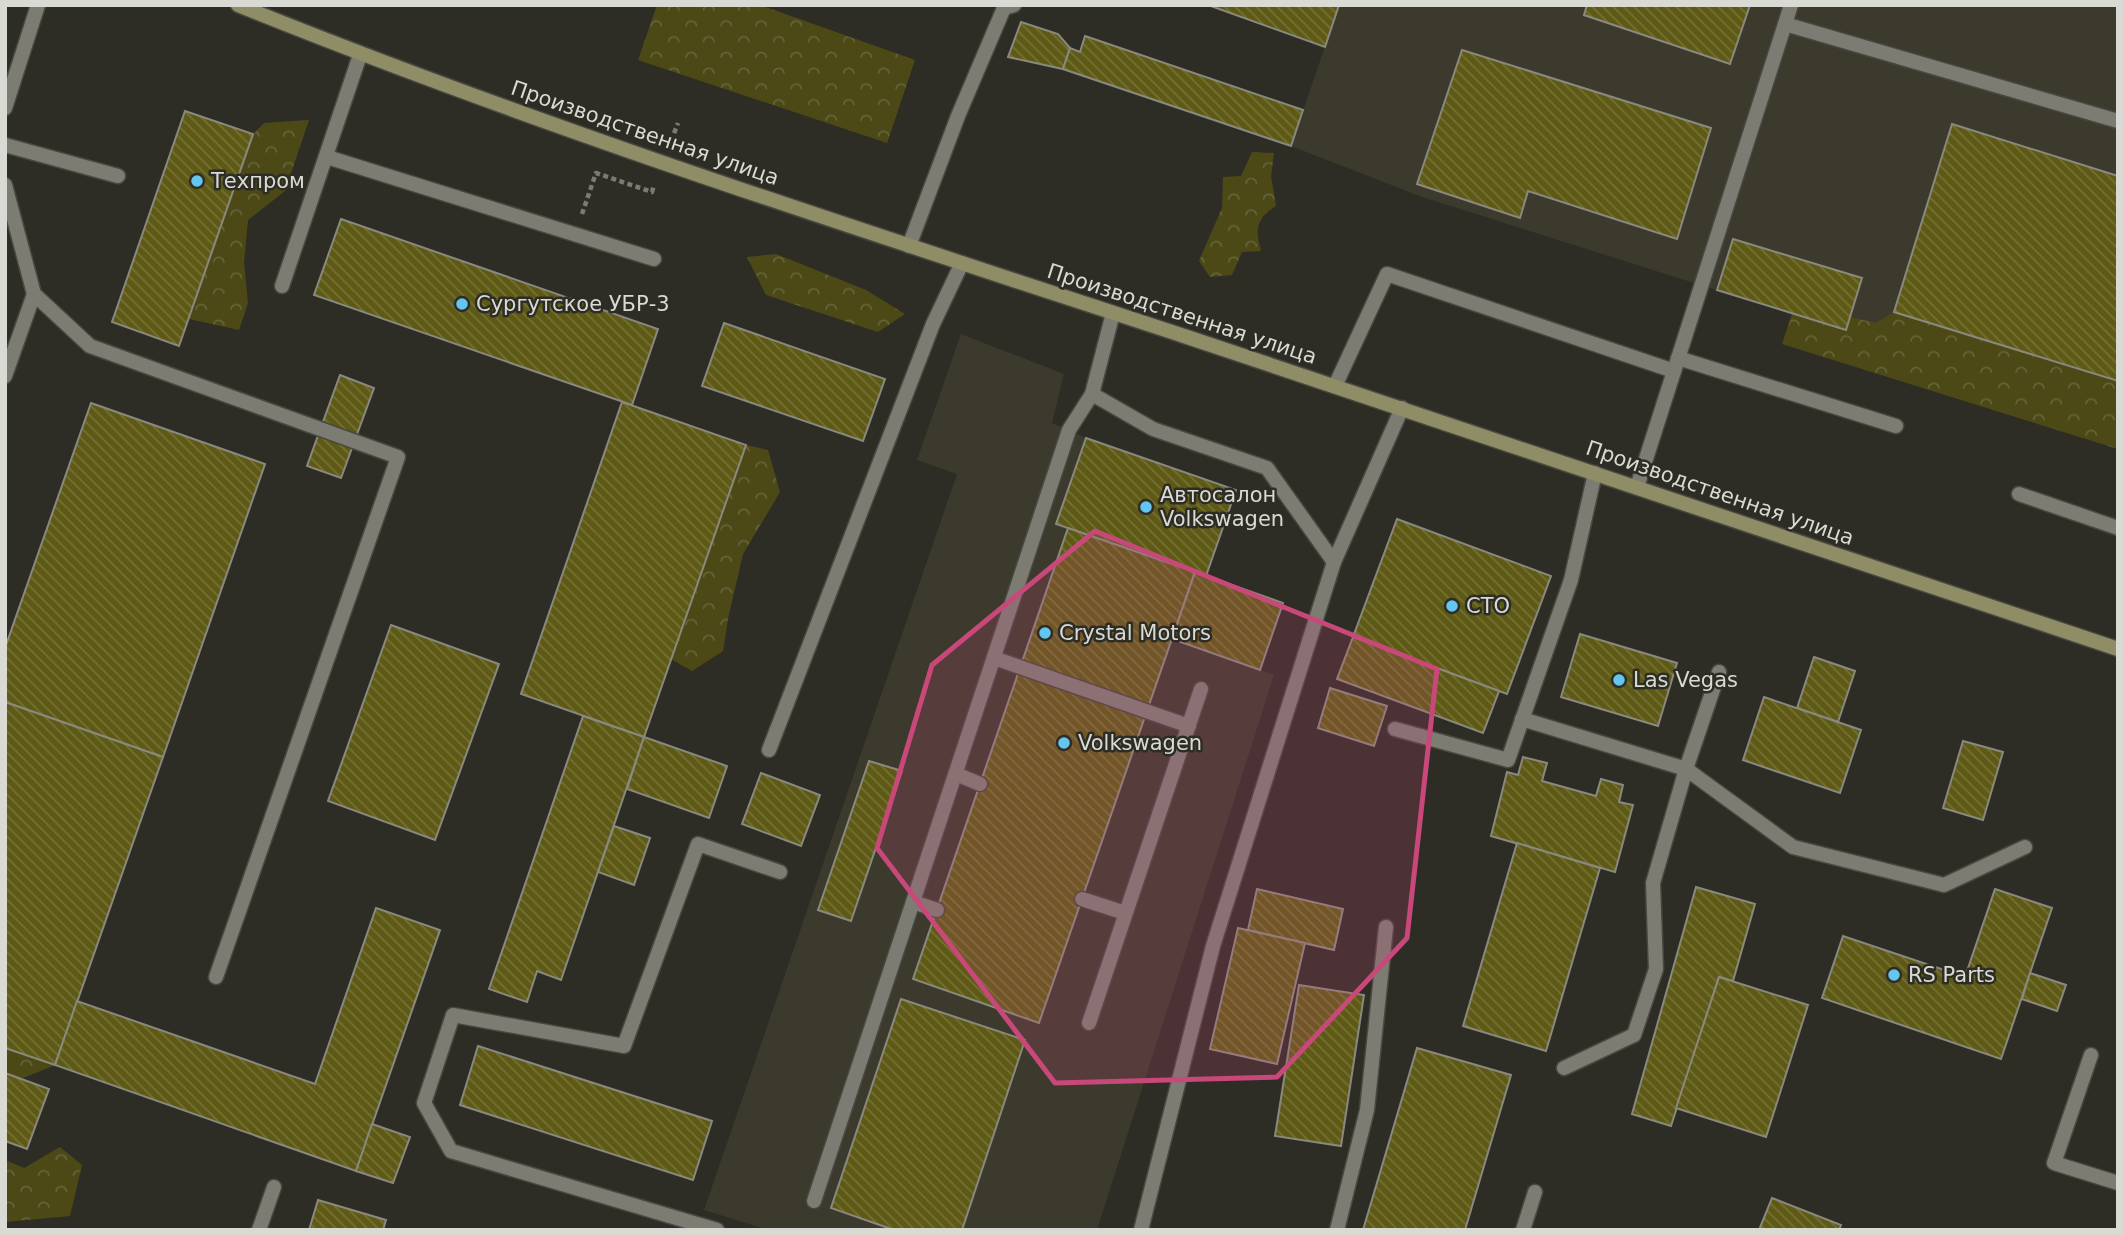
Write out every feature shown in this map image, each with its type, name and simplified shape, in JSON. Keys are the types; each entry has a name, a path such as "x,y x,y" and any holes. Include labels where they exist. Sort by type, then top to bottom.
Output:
{"main road":[{"name":"Производственная улица","path":"238,5 360,55 663,163 2118,649"}],"street":[{"path":"5,108 38,5"},
{"path":"909,246 958,116 1004,8 1014,5"},
{"path":"1637,487 1791,5"},
{"path":"1784,23 2118,121"},
{"path":"282,286 360,55"},
{"path":"5,145 118,176"},
{"path":"327,157 654,259"},
{"path":"5,185 34,294 90,346 398,457 216,977"},
{"path":"769,750 933,324 962,263"},
{"path":"1335,386 1387,274 1676,365 1896,426"},
{"path":"5,376 34,294"},
{"path":"814,1201 1069,430 1093,394 1112,313"},
{"path":"1093,394 1153,429 1267,468 1334,562"},
{"path":"1142,1230 1213,946 1334,562 1402,408"},
{"path":"1395,729 1508,760 1572,580 1595,473"},
{"path":"2019,495 2118,528"},
{"path":"994,658 1189,726"},
{"path":"1564,1068 1634,1035 1656,969 1653,883 1686,769 1719,672"},
{"path":"1089,1023 1201,689"},
{"path":"1522,719 1686,769 1793,847 1944,885 2025,847"},
{"path":"956,774 980,784"},
{"path":"717,1230 451,1151 424,1103 453,1015 624,1046 698,844 780,873"},
{"path":"1082,898 1125,913"},
{"path":"913,902 937,910"},
{"path":"1337,1230 1367,1110 1386,927"},
{"path":"2091,1055 2054,1163 2118,1183"},
{"path":"259,1230 274,1187"},
{"path":"1523,1230 1535,1192"}],"path":[{"path":"583,212 589,191"}],"highlighted area":[{"path":"1095,531 1437,669 1407,938 1277,1077 1055,1083 877,848 932,665"}],"shaded area":[{"path":"1339,5 2118,5 2118,417 1422,197 1291,146"},
{"path":"961,334 1064,374 1052,423 1086,438 1236,490 1206,576 1283,603 1261,670 1274,675 1097,1230 769,1230 704,1210 957,474 917,460"}],"green space":[{"path":"657,5 760,5 915,60 887,143 638,60"},
{"path":"309,120 285,191 248,220 244,263 248,303 239,330 189,319 253,134 264,123"},
{"path":"1252,152 1274,153 1271,176 1276,206 1264,215 1259,225 1261,251 1242,252 1232,275 1210,277 1199,261 1222,208 1223,177 1241,176"},
{"path":"776,254 866,290 905,314 878,332 766,295 747,257"},
{"path":"1894,312 2118,381 2118,449 1782,344 1792,314 1846,330 1850,317 1876,323"},
{"path":"746,445 768,450 780,492 743,554 723,651 692,671 671,659"},
{"path":"5,1048 55,1065 21,1079 5,1073"},
{"path":"60,1147 82,1165 70,1216 5,1222 5,1160 24,1168"}],"building":[{"path":"1208,5 1339,5 1325,47"},
{"path":"1587,5 1750,5 1730,64 1584,15"},
{"path":"1021,22 1058,34 1070,48 1063,69 1008,57"},
{"path":"1085,36 1303,110 1291,146 1063,69 1070,48 1080,52"},
{"path":"1462,50 1711,128 1677,239 1528,191 1520,218 1417,184"},
{"path":"185,111 253,134 179,346 112,322"},
{"path":"1952,124 2118,176 2118,381 1894,312"},
{"name":"Сургутское УБР-3","path":"341,219 658,329 632,405 314,295"},
{"path":"1733,239 1862,278 1846,330 1717,290"},
{"path":"724,323 885,379 863,441 702,386"},
{"path":"340,375 374,388 341,478 307,466"},
{"path":"622,402 746,445 644,737 521,694"},
{"path":"91,403 265,464 163,757 5,702 5,648"},
{"name":"Автосалон Volkswagen","path":"1086,438 1236,490 1206,576 1056,524"},
{"name":"СТО","path":"1397,519 1551,576 1507,694 1353,637"},
{"path":"1068,528 1195,572 1039,1023 913,979"},
{"path":"1195,572 1283,603 1260,670 1172,639"},
{"path":"391,625 499,664 435,840 328,801"},
{"name":"Las Vegas","path":"1580,634 1677,663 1658,726 1561,697"},
{"path":"1353,637 1499,691 1483,733 1337,679"},
{"path":"1814,657 1855,671 1838,722 1797,708"},
{"path":"1330,688 1387,706 1374,746 1318,728"},
{"path":"1764,697 1861,730 1840,793 1743,760"},
{"path":"5,702 163,757 55,1065 5,1048"},
{"path":"583,716 644,737 561,980 537,971 527,1002 489,989"},
{"path":"644,737 727,766 709,818 627,789"},
{"path":"1963,741 2003,752 1983,820 1943,808"},
{"path":"1523,757 1547,763 1542,781 1596,796 1601,779 1623,785 1619,802 1633,805 1615,872 1491,836 1507,772 1518,775"},
{"path":"869,761 902,771 851,921 818,910"},
{"path":"761,773 820,795 801,846 742,824"},
{"path":"614,826 650,838 634,885 598,872"},
{"path":"1517,843 1600,868 1546,1051 1463,1026"},
{"path":"1696,887 1755,904 1733,981 1719,977 1671,1126 1632,1114"},
{"path":"1257,889 1343,909 1334,950 1248,930"},
{"name":"RS Parts","path":"1995,889 2052,908 2001,1059 1822,998 1843,936 1965,977"},
{"path":"376,908 440,930 356,1171 55,1065 77,1001 315,1084"},
{"path":"1238,928 1305,943 1277,1064 1210,1049"},
{"path":"2030,973 2066,985 2057,1011 2022,999"},
{"path":"1719,977 1808,1005 1766,1137 1676,1108"},
{"path":"1299,985 1364,995 1341,1146 1275,1136"},
{"path":"901,999 1025,1040 962,1230 894,1230 831,1208"},
{"path":"478,1046 712,1121 693,1180 460,1105"},
{"path":"1417,1048 1511,1075 1465,1230 1363,1230"},
{"path":"5,1073 49,1089 27,1149 5,1141"},
{"path":"372,1124 410,1137 393,1183 356,1171"},
{"path":"1772,1198 1841,1225 1839,1230 1759,1230"},
{"path":"318,1200 386,1220 383,1230 309,1230"}],"place":[{"name":"Техпром","path":"197,181"},
{"name":"Сургутское УБР-3","path":"462,304"},
{"name":"Автосалон Volkswagen","path":"1146,507"},
{"name":"СТО","path":"1452,606"},
{"name":"Crystal Motors","path":"1045,633"},
{"name":"Las Vegas","path":"1619,680"},
{"name":"Volkswagen","path":"1064,743"},
{"name":"RS Parts","path":"1894,975"}]}
